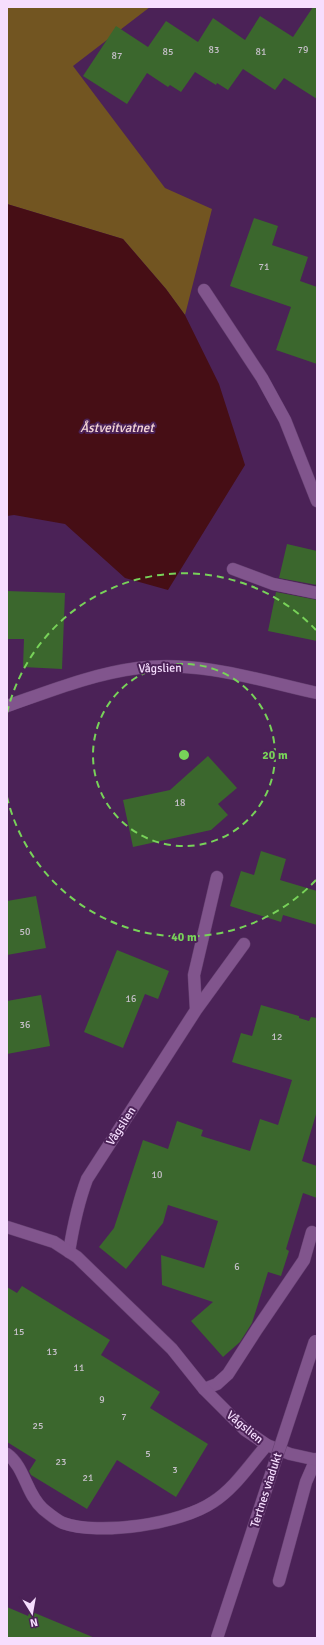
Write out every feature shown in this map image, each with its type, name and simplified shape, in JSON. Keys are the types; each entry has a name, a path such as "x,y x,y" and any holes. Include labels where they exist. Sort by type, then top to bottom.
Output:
{"street":[{"path":"204,290 262,378 285,420 317,501"},
{"path":"233,570 273,584 317,593"},
{"name":"Vågslien","path":"7,706 81,679 125,670 162,666 216,670 317,693"},
{"path":"196,1010 194,975 216,877"},
{"name":"Vågslien","path":"69,1252 74,1222 87,1179 196,1010 244,944"},
{"name":"Vågslien","path":"7,1227 54,1242 77,1257 172,1349 204,1389 245,1430 267,1445 290,1454 316,1460 306,1482 279,1581"},
{"path":"204,1389 217,1384 228,1374 257,1328 304,1260 312,1232"},
{"name":"Tertnes viadukt","path":"217,1638 315,1342"},
{"path":"7,1454 15,1460 33,1496 42,1508 62,1523 91,1528 116,1529 188,1515 212,1503 227,1492 267,1445"}],"shaded area":[{"path":"7,7 150,7 73,66 165,188 212,209 185,315 166,289 123,239 7,204"}],"water":[{"name":"Åstveitvatnet","path":"7,204 123,239 166,289 185,315 219,384 245,465 168,590 125,578 65,524 14,515 7,516"}],"building":[{"path":"313,7 317,7 317,99 284,78 275,90 243,69 228,90 217,83 216,85 195,72 181,92 170,85 168,87 147,73 127,104 83,76 116,26 148,47 166,21 198,42 213,18 245,40 260,16 293,37"},
{"path":"254,218 278,226 272,245 308,257 300,281 317,287 317,364 276,350 291,307 230,286"},
{"path":"287,544 317,551 317,585 279,578"},
{"path":"7,591 65,593 62,669 23,667 24,639 7,639"},
{"path":"276,592 317,600 317,641 268,631"},
{"path":"208,756 237,788 218,804 228,815 211,830 133,847 123,800 170,790"},
{"path":"261,851 286,859 280,880 317,891 317,925 283,915 281,922 230,906 241,871 254,875"},
{"path":"36,896 46,948 7,955 7,901"},
{"path":"117,950 169,971 158,999 145,994 123,1048 84,1032"},
{"path":"41,995 50,1046 7,1054 7,1001"},
{"path":"261,1005 299,1016 299,1018 309,1021 311,1017 317,1018 317,1111 302,1161 317,1166 317,1198 303,1193 286,1249 289,1251 281,1276 268,1272 252,1323 240,1342 223,1357 191,1321 213,1302 162,1285 161,1255 204,1268 218,1221 168,1205 163,1223 126,1269 99,1247 114,1228 143,1140 168,1149 177,1121 203,1130 201,1136 250,1151 260,1119 278,1125 292,1080 232,1062 241,1033 252,1036"},
{"path":"22,1286 110,1340 101,1355 160,1392 150,1408 208,1444 176,1497 117,1460 87,1509 31,1475 29,1471 36,1460 7,1442 7,1287 17,1293"},
{"path":"7,1607 28,1616 30,1611 95,1638 7,1638"}]}
